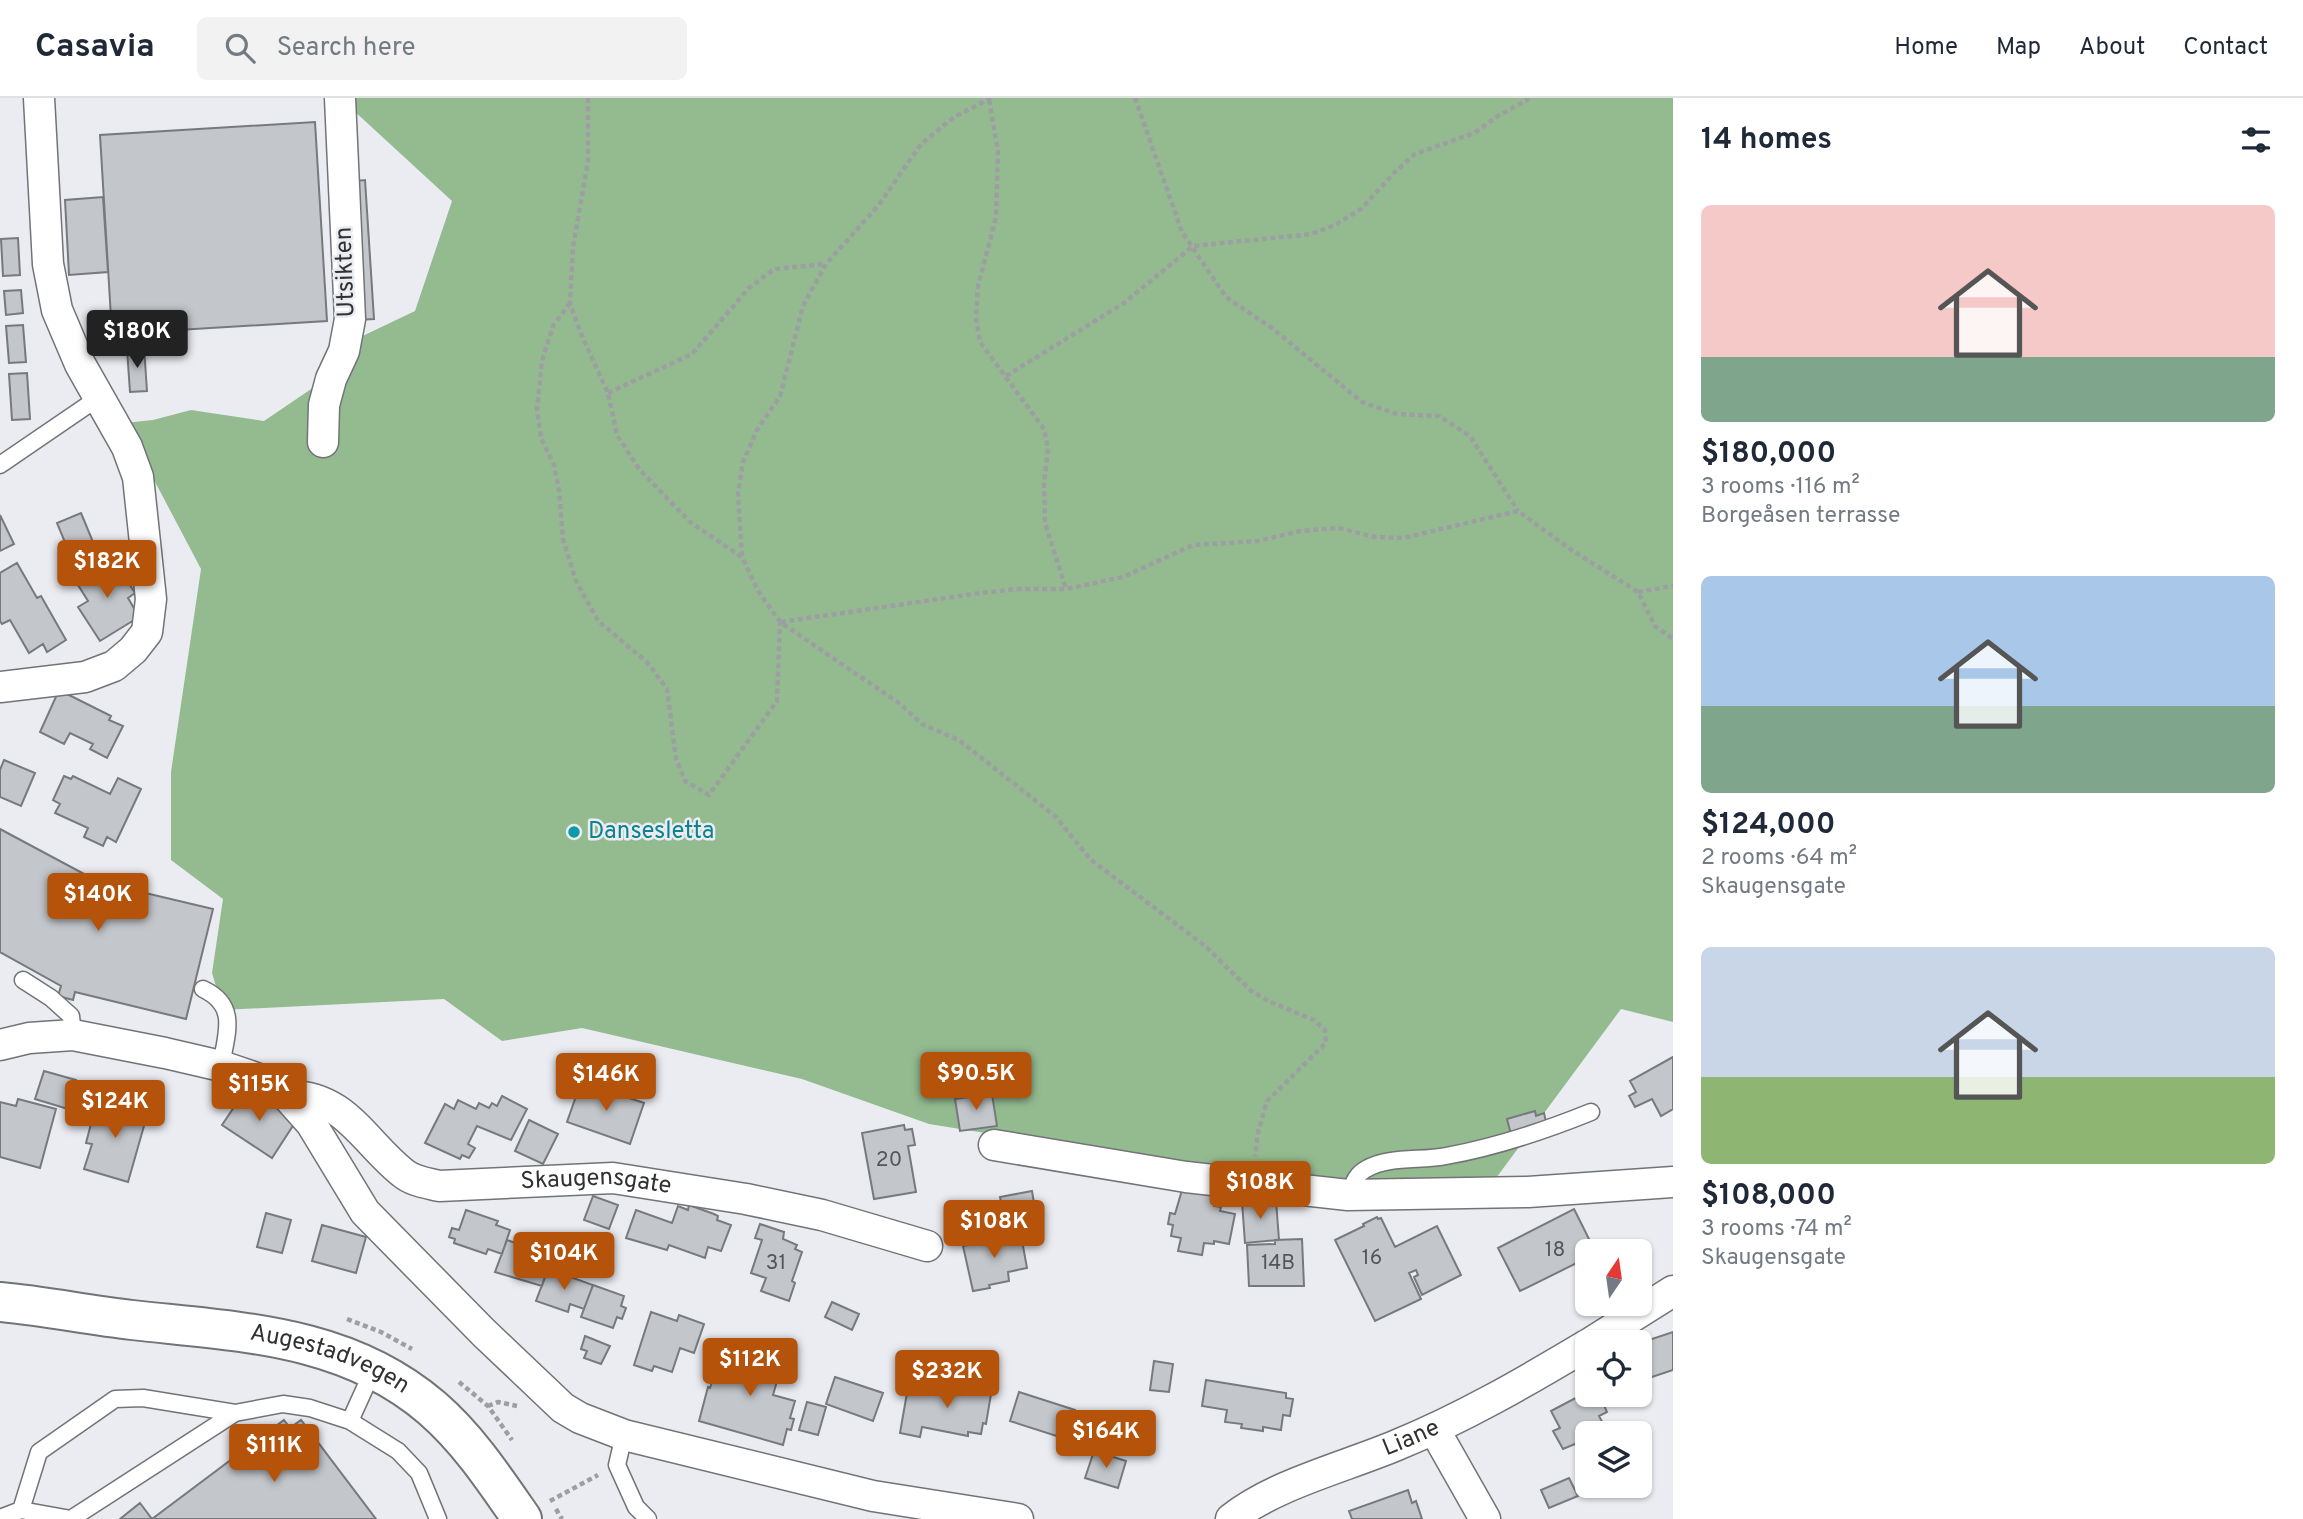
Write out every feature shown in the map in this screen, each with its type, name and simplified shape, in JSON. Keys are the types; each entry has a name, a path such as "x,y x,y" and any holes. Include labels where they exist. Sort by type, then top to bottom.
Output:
{"main road":[{"name":"Augestadvegen","path":"0,1302 76,1314 248,1334 305,1343 337,1353 374,1368 415,1395 454,1428 532,1513"},
{"name":"Augestadvegen","path":"0,1330 76,1314"}],"street":[{"path":"0,687 85,677 114,666 133,650 146,632 151,598 138,477 127,447 80,363 57,310 48,264 39,98"},
{"name":"Utsikten","path":"323,442 324,405 331,379 344,351 350,319 340,98"},
{"name":"Skaugensgate","path":"0,1045 29,1038 73,1035 221,1066 265,1081 287,1096 311,1123 365,1212 397,1247 563,1408 580,1418 624,1435 873,1496 1018,1519"},
{"name":"Skaugensgate","path":"287,1096 303,1096 323,1101 362,1131 404,1174 415,1180 439,1186 613,1178 746,1199 822,1215 927,1246"},
{"path":"994,1146 1104,1165 1348,1195 1528,1192 1673,1182"},
{"path":"1611,1330 1673,1291"},
{"name":"Liane","path":"1231,1519 1248,1505 1434,1429 1494,1399 1575,1352"},
{"path":"1434,1429 1485,1519"}],"lane":[{"path":"0,465 98,398"},
{"path":"23,980 62,1006 71,1016 73,1035"},
{"path":"203,989 221,1000 226,1010 228,1024 221,1066"},
{"path":"1348,1195 1356,1176 1383,1162 1443,1157 1475,1150 1542,1132 1591,1112"},
{"path":"350,1421 374,1368"},
{"path":"21,1510 39,1452 115,1399 143,1398 234,1413 283,1404 310,1408 350,1421 398,1451 419,1473 438,1519"},
{"path":"0,1518 21,1510 71,1519 234,1413"},
{"path":"624,1435 617,1465 636,1507 648,1519"}],"path":[{"path":"589,98 588,161 573,247 570,303 608,393 617,435 639,469 690,522 742,557"},
{"path":"1135,98 1182,232 1226,296 1272,328 1362,402 1397,414 1439,416 1470,436 1518,511 1570,549 1638,592 1655,625 1673,639"},
{"path":"1006,376 1124,303 1193,246 1312,234 1335,225 1361,209 1395,172 1415,155 1474,133 1530,98"},
{"path":"1066,589 1045,523 1044,484 1048,449 1044,429 980,342 975,318 978,286 996,217 998,151 990,99 954,117 921,144 878,206 826,264 803,306 780,396 757,430 743,462 738,494 742,557 758,591 780,622 898,703 922,724 959,740 1056,817 1090,859 1205,946 1250,990 1268,1001 1314,1020 1325,1030 1326,1043 1268,1101 1258,1132 1252,1185"},
{"path":"608,393 692,354 749,288 774,269 826,264"},
{"path":"570,303 553,326 542,361 537,409 541,439 554,465 563,539 576,581 598,621 648,662 667,689 676,759 685,781 709,794 777,701 780,622"},
{"path":"780,622 1016,589 1066,589 1123,577 1193,545 1257,541 1301,531 1338,528 1375,537 1403,538 1518,511"},
{"path":"1638,592 1673,586"},
{"path":"532,1513 617,1465"}],"green space":[{"path":"340,98 1673,98 1673,1022 1621,1009 1488,1189 1251,1176 929,1124 802,1079 582,1028 502,1041 444,999 223,1010 212,973 223,899 171,860 171,772 201,569 124,423 153,420 191,410 264,421 323,381 329,352 415,311 452,201"}],"building":[{"path":"315,122 327,321 112,334 100,135"},
{"path":"365,180 374,319 356,320 347,182"},
{"path":"103,197 108,272 69,275 65,200"},
{"path":"18,238 20,275 3,276 1,239"},
{"path":"21,290 23,313 6,315 4,291"},
{"path":"23,325 26,362 9,363 6,326"},
{"path":"144,347 147,391 130,392 127,349"},
{"path":"27,373 30,419 12,420 9,374"},
{"path":"81,513 93,542 69,552 57,523"},
{"path":"0,515 14,544 0,551"},
{"path":"115,562 135,593 128,598 139,617 100,641 78,607 88,601 78,585 86,580 81,573 93,565 98,572"},
{"path":"17,563 37,598 41,596 66,640 47,652 43,644 29,653 10,620 2,624 0,621 0,573"},
{"path":"59,690 111,716 109,720 123,726 107,758 90,749 93,744 70,733 64,744 40,732"},
{"path":"4,760 35,773 21,806 0,797 0,770"},
{"path":"64,776 71,779 73,776 110,794 118,778 141,789 116,842 107,837 103,846 84,837 88,828 55,813 60,804 53,800"},
{"path":"0,829 99,882 213,909 186,1019 75,992 73,1000 58,996 61,986 0,952"},
{"path":"1673,1057 1673,1109 1661,1116 1652,1099 1635,1107 1629,1096 1636,1092 1630,1081"},
{"path":"44,1071 76,1080 68,1109 35,1099"},
{"path":"581,1082 644,1103 630,1144 567,1122"},
{"path":"247,1088 296,1121 272,1158 222,1125"},
{"path":"992,1094 997,1126 960,1131 955,1099"},
{"path":"502,1096 527,1109 511,1140 477,1126 468,1144 475,1148 469,1158 462,1155 460,1159 425,1143 445,1104 454,1109 458,1100 476,1109 479,1103 489,1108 492,1103 497,1106"},
{"path":"18,1099 56,1109 40,1168 0,1157 0,1102 16,1106"},
{"path":"105,1099 148,1112 128,1182 84,1169 92,1144 86,1143 92,1120 98,1122"},
{"path":"1535,1111 1536,1116 1544,1113 1547,1126 1512,1138 1507,1119"},
{"path":"529,1120 558,1134 543,1164 515,1151"},
{"path":"904,1125 905,1130 912,1129 915,1145 908,1146 916,1192 874,1199 862,1133"},
{"path":"1182,1190 1215,1196 1214,1206 1221,1207 1220,1211 1235,1214 1229,1244 1214,1241 1214,1244 1204,1243 1202,1255 1178,1251 1181,1238 1171,1236 1173,1225 1168,1224 1170,1213 1175,1214"},
{"path":"1032,1191 1037,1221 1006,1227 1000,1197"},
{"path":"593,1196 618,1205 609,1229 584,1220"},
{"path":"1276,1200 1279,1240 1245,1243 1242,1202"},
{"path":"689,1205 714,1214 718,1216 717,1220 731,1225 721,1251 708,1247 705,1258 669,1245 667,1250 626,1238 636,1210 672,1223 678,1206 688,1210"},
{"path":"1574,1209 1589,1239 1575,1239 1575,1264 1520,1291 1498,1248"},
{"path":"466,1210 498,1221 496,1225 510,1230 502,1254 488,1249 486,1254 454,1243 455,1239 449,1237 452,1228 459,1230"},
{"path":"266,1213 291,1220 282,1253 257,1247"},
{"path":"1377,1217 1381,1218 1395,1247 1437,1226 1461,1275 1422,1295 1414,1277 1418,1275 1416,1270 1409,1273 1421,1299 1375,1321 1335,1240"},
{"path":"760,1224 784,1232 783,1239 797,1245 795,1249 802,1252 792,1281 795,1283 789,1301 761,1291 766,1278 751,1273 762,1240 755,1238"},
{"path":"322,1225 366,1237 356,1273 312,1261"},
{"path":"992,1234 993,1240 1021,1235 1027,1268 1008,1272 1009,1281 973,1291 963,1246 979,1243 978,1236"},
{"path":"1302,1239 1304,1286 1249,1286 1247,1245"},
{"path":"507,1240 539,1251 537,1258 550,1263 542,1286 495,1272"},
{"path":"548,1269 593,1285 584,1309 570,1304 568,1312 536,1301"},
{"path":"593,1285 624,1296 621,1306 626,1308 622,1319 617,1317 613,1328 581,1317"},
{"path":"832,1302 859,1314 852,1330 825,1317"},
{"path":"651,1312 677,1321 679,1315 704,1324 694,1353 680,1348 672,1372 654,1366 652,1371 634,1365"},
{"path":"1673,1332 1673,1370 1652,1377 1652,1339"},
{"path":"585,1336 610,1346 601,1364 584,1358 587,1351 581,1349"},
{"path":"750,1343 777,1351 774,1361 782,1364 773,1395 795,1401 790,1418 794,1419 791,1430 787,1429 783,1445 699,1421 715,1372 729,1376 736,1351 747,1354"},
{"path":"1154,1361 1173,1364 1169,1392 1150,1390"},
{"path":"835,1377 883,1393 873,1421 826,1404"},
{"path":"1206,1380 1286,1393 1286,1398 1293,1399 1290,1416 1283,1415 1281,1430 1241,1428 1242,1424 1225,1422 1227,1410 1202,1406"},
{"path":"960,1382 992,1388 986,1424 983,1423 981,1434 968,1432 968,1436 922,1427 920,1437 900,1433 908,1387 947,1393 949,1385 959,1387"},
{"path":"1019,1392 1075,1410 1066,1439 1010,1421"},
{"path":"1575,1398 1575,1407 1605,1407 1607,1412 1599,1416 1602,1421 1575,1421 1575,1444 1563,1449 1553,1431 1560,1428 1551,1411"},
{"path":"807,1402 826,1407 818,1435 799,1430"},
{"path":"284,1420 290,1428 301,1420 376,1519 152,1519"},
{"path":"1094,1451 1126,1461 1118,1488 1085,1478"},
{"path":"1569,1478 1575,1490 1575,1497 1549,1508 1541,1490"},
{"path":"1408,1490 1412,1503 1416,1501 1422,1519 1352,1519 1349,1511"},
{"path":"140,1503 152,1519 120,1519"}],"place":[{"name":"Dansesletta","path":"574,832"}]}
